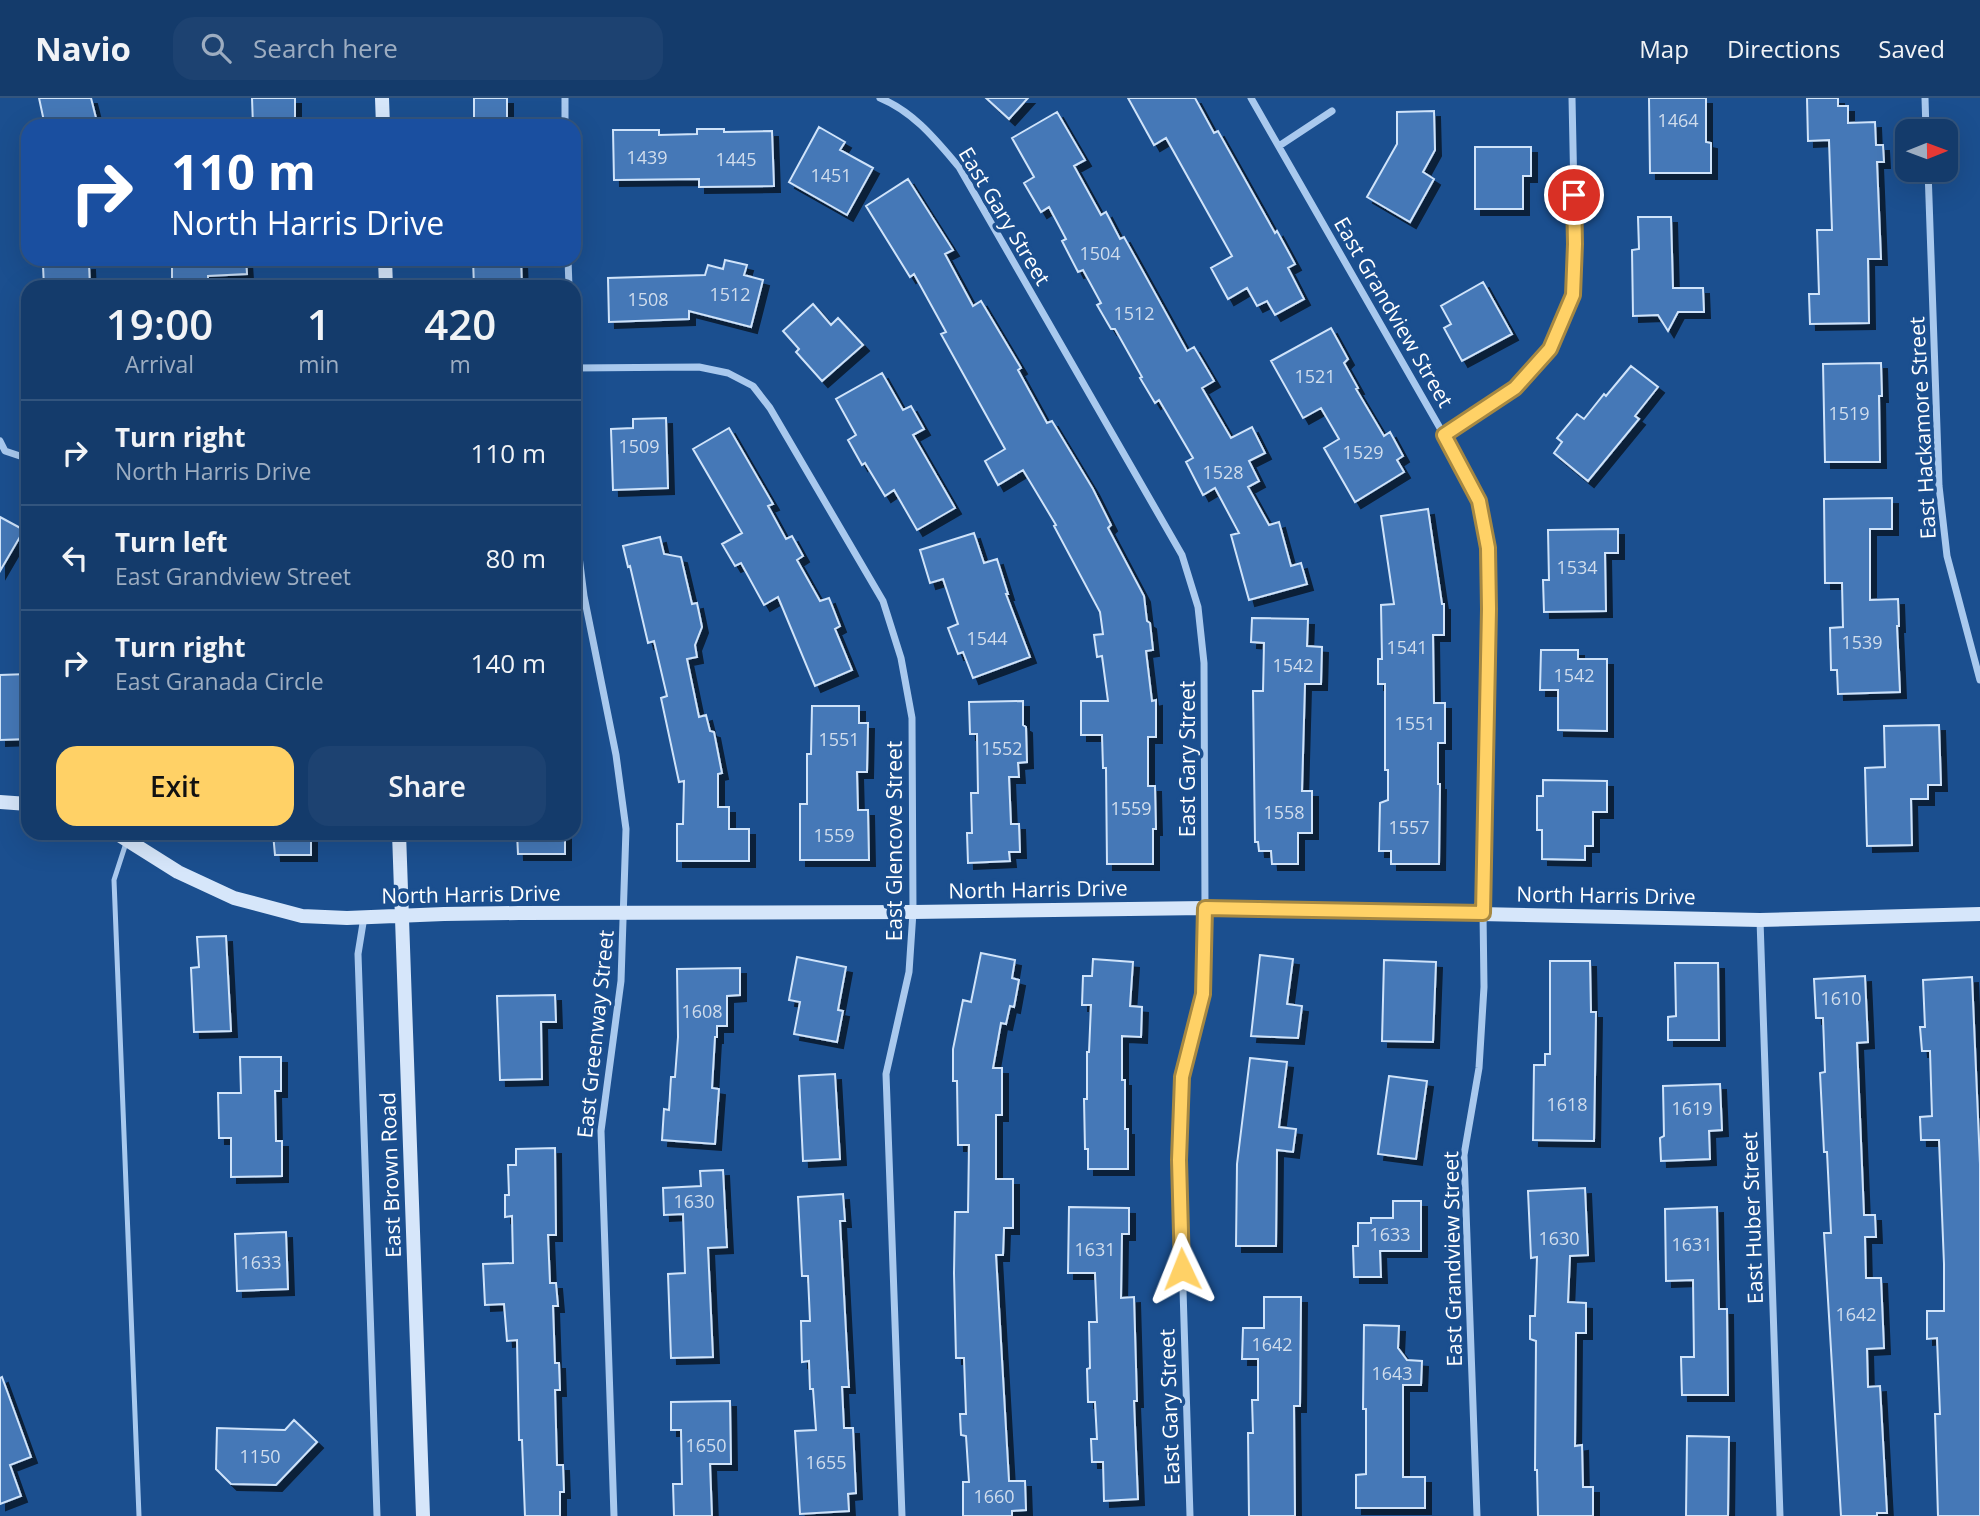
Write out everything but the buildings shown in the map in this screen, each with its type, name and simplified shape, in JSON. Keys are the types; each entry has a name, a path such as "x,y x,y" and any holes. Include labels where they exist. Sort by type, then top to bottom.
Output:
{"street":[{"path":"382,98 383,119"},
{"path":"565,98 565,119"},
{"name":"East Gary Street","path":"880,98 896,104 926,129 959,167 1182,555 1198,607 1204,663 1203,994 1182,1077 1179,1160 1190,1516"},
{"name":"East Grandview Street","path":"1251,98 1479,501 1488,548 1484,987 1479,1068 1464,1155 1477,1516"},
{"path":"1444,435 1515,388 1550,349 1573,295 1575,244 1572,98"},
{"path":"1925,98 1926,119"},
{"path":"1279,146 1332,111"},
{"name":"East Hackamore Street","path":"1928,182 1940,486 1947,556 1980,680"},
{"name":"East Glencove Street","path":"581,368 699,367 728,373 753,386 771,408 883,601 901,658 912,718 913,912 909,972 886,1074 902,1516"},
{"path":"0,441 5,451 21,456"},
{"name":"East Greenway Street","path":"581,572 616,755 626,829 621,981 600,1131 614,1516"},
{"path":"1971,642 1980,639"},
{"path":"0,802 21,804"},
{"name":"North Harris Drive","path":"127,840 178,872 233,898 302,916 1205,908 1760,920 1980,914"},
{"name":"East Brown Road","path":"399,840 423,1516"},
{"name":"East Brown Road","path":"365,917 358,954 377,1516"},
{"name":"East Huber Street","path":"1760,920 1780,1516"}],"lane":[{"path":"120,840 114,880 139,1516"}],"route":[{"path":"1182,1269 1179,1160 1182,1077 1203,994 1205,908 1483,913 1488,548 1479,501 1444,435 1515,388 1550,349 1573,295 1574,195"}]}
